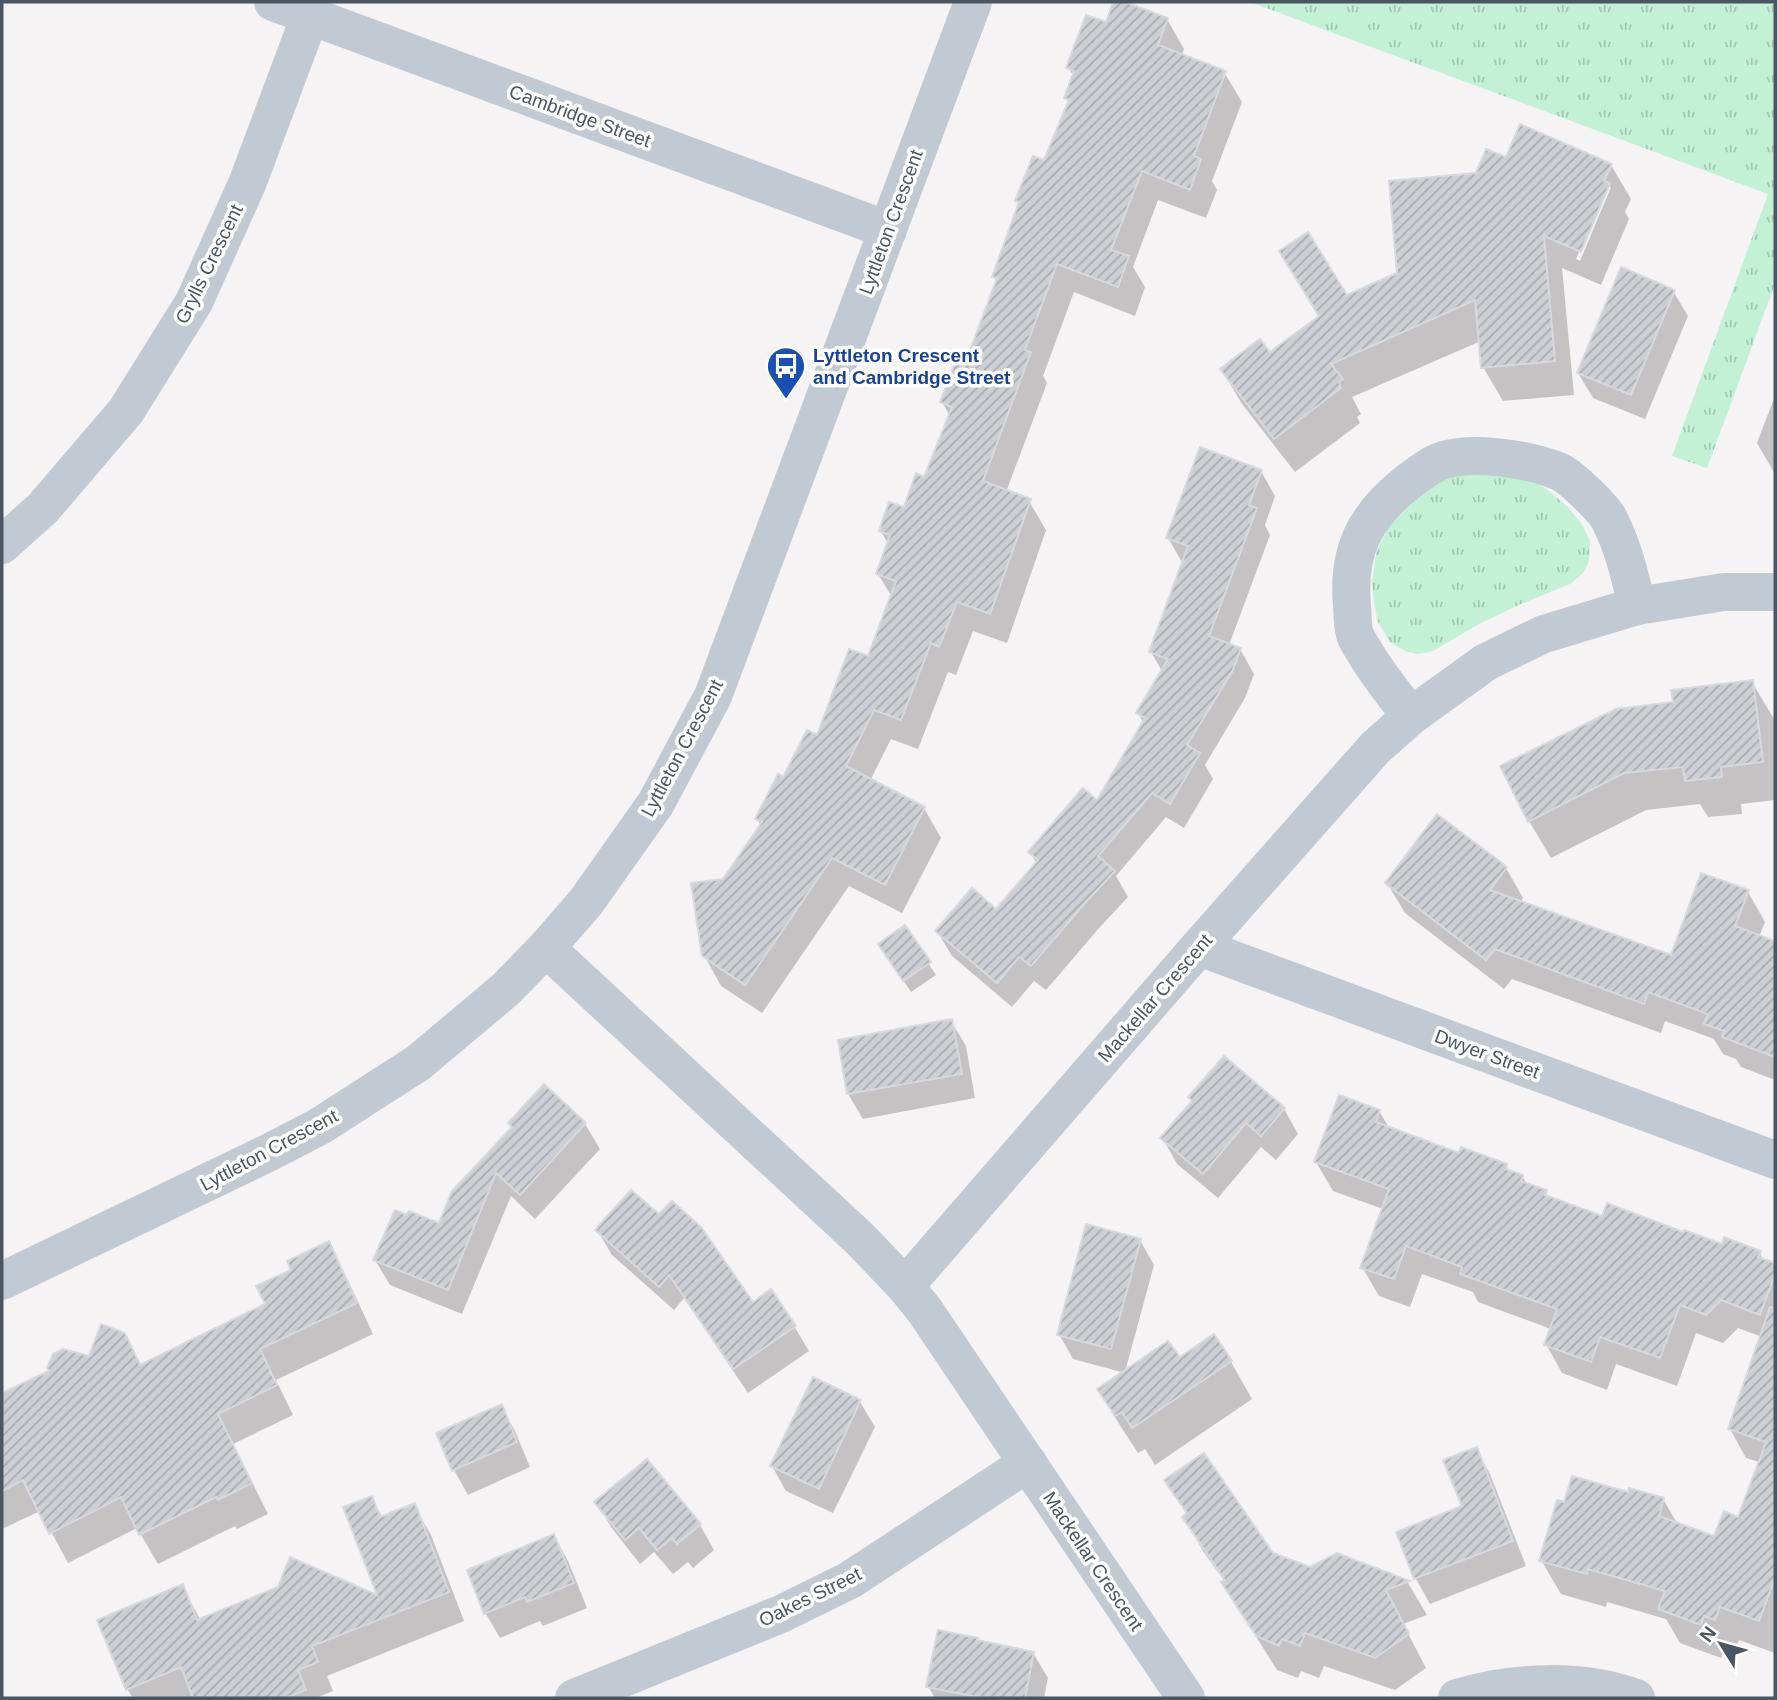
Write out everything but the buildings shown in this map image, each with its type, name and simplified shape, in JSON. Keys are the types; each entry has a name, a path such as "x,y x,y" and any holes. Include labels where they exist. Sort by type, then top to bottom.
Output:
{"street":[{"name":"Cambridge Street","path":"273,2 888,230"},
{"name":"Lyttleton Crescent","path":"2,1280 320,1126 418,1063 506,989 586,902 656,803 713,696 972,2"},
{"name":"Grylls Crescent","path":"2,545 43,509 126,411 194,302 247,184 310,16"},
{"path":"1411,716 1382,680 1355,636 1350,587 1353,561 1360,537 1381,507 1427,467 1445,459 1502,457 1562,472 1608,517 1626,561 1637,606"},
{"name":"Mackellar Crescent","path":"905,1286 1375,748 1411,716 1486,662 1544,634 1637,606 1724,592 1775,592"},
{"name":"Dwyer Street","path":"1199,947 1775,1160"},
{"name":"Mackellar Crescent","path":"546,948 860,1239 905,1286 925,1311 1186,1698"},
{"name":"Oakes Street","path":"573,1698 781,1614 850,1580 1028,1463"},
{"path":"1457,1698 1481,1691 1546,1683 1615,1690 1636,1698"}],"green space":[{"path":"1250,2 1775,2 1775,284 1707,468 1672,456 1768,194"},
{"path":"1479,471 1528,479 1545,488 1568,507 1581,523 1590,541 1589,561 1583,573 1570,584 1479,624 1433,651 1420,654 1407,652 1390,642 1378,622 1372,583 1376,553 1389,526 1431,485 1459,474"}],"place":[{"name":"Lyttleton Crescent and Cambridge Street","path":"786,400"}]}
